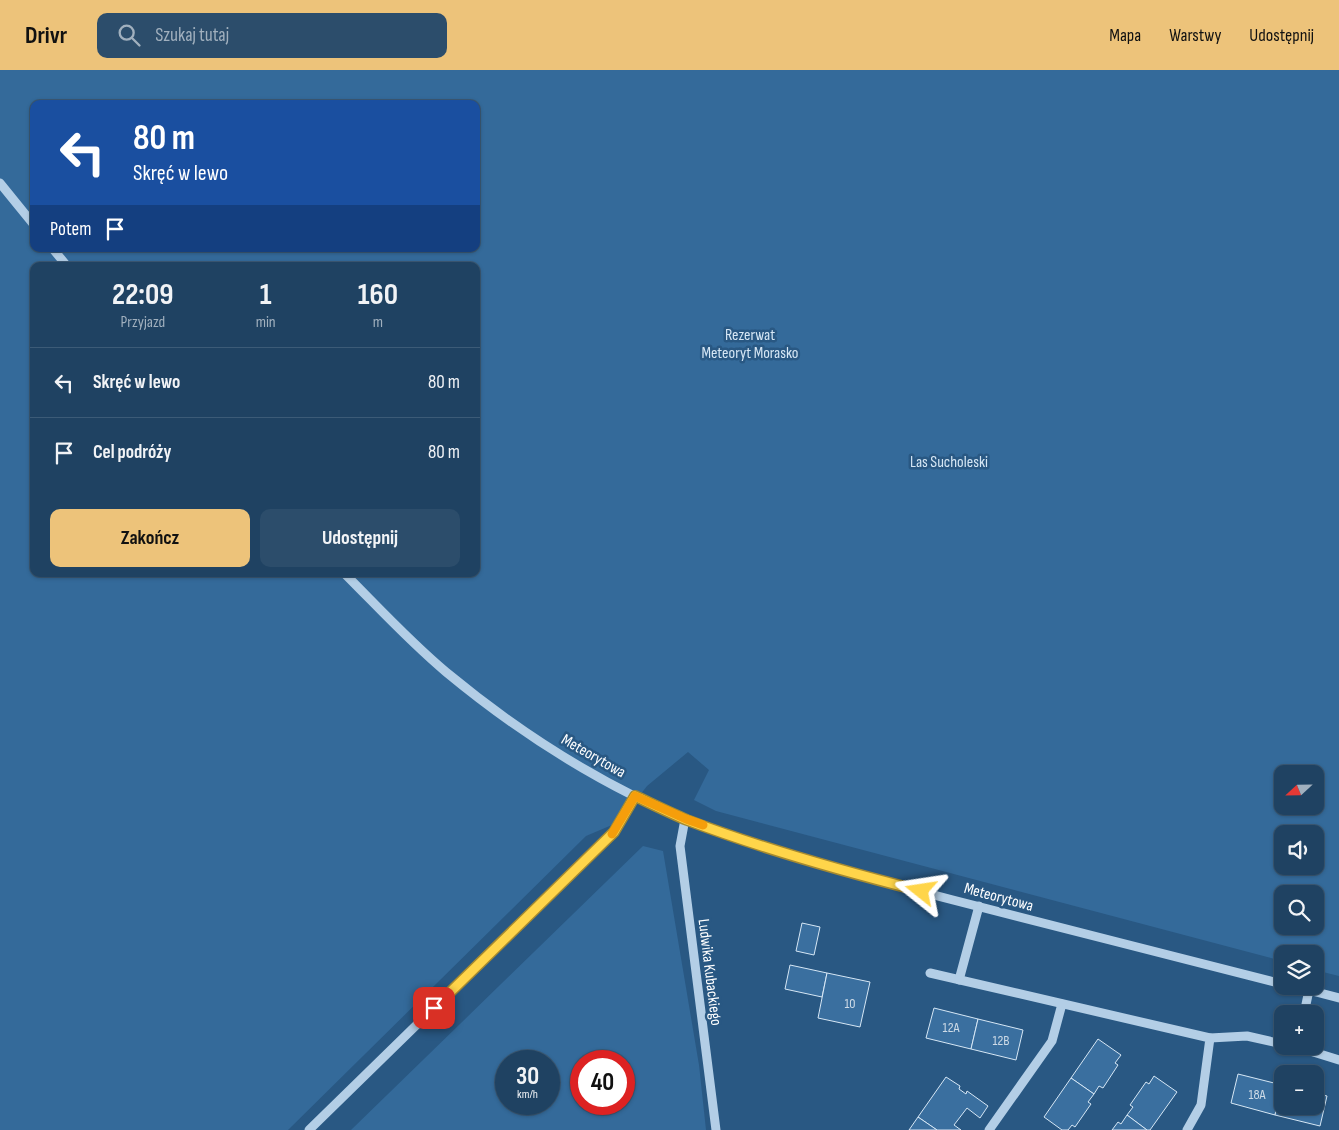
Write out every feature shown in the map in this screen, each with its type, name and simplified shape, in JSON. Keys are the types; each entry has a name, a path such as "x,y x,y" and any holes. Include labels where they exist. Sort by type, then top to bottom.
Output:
{"street":[{"path":"0,183 30,220"},
{"path":"55,252 64,262"},
{"name":"Meteorytowa","path":"348,577 445,672 475,695 547,746 588,771 635,796 686,819 780,852 977,908 1274,982"},
{"path":"309,1130 614,832 635,796"},
{"name":"Ludwika Kubackiego","path":"686,819 680,846 716,1130"},
{"path":"959,980 977,908"},
{"path":"930,973 1210,1038 1247,1036 1274,1042"},
{"path":"1324,994 1339,998"},
{"path":"989,1130 1052,1041 1062,1004"},
{"path":"1187,1130 1201,1105 1210,1038"},
{"path":"1324,1055 1339,1060"}],"green space":[{"name":"Las Sucholeski","path":"0,70 1339,70 1339,976 1324,972 1324,945 1274,945 1274,959 716,811 694,800 709,770 688,752 647,786 619,822 586,836 288,1130 0,1130"},
{"path":"643,846 663,851 699,1065 706,1130 351,1130"}],"building":[{"path":"802,923 820,927 814,955 796,951"},
{"path":"790,965 827,973 822,997 785,989"},
{"path":"827,973 870,982 860,1027 818,1018"},
{"path":"934,1008 978,1019 971,1049 926,1038"},
{"path":"978,1019 1023,1030 1016,1060 971,1049"},
{"path":"1098,1039 1121,1055 1115,1063 1118,1065 1103,1088 1099,1086 1094,1094 1071,1078"},
{"path":"1238,1074 1274,1083 1274,1115 1231,1103"},
{"path":"1154,1076 1177,1092 1150,1130 1147,1130 1127,1115 1133,1107 1130,1105 1146,1082 1149,1084"},
{"path":"946,1077 960,1086 959,1089 966,1094 967,1091 988,1106 980,1118 967,1108 954,1125 961,1130 937,1130 918,1117"},
{"path":"1071,1078 1094,1094 1088,1102 1091,1104 1075,1127 1072,1125 1068,1130 1062,1130 1044,1117"},
{"path":"1324,1095 1327,1096 1324,1109"},
{"path":"1127,1115 1147,1130 1112,1130 1118,1122 1121,1124"},
{"path":"1275,1115 1323,1115 1320,1126"},
{"path":"918,1117 937,1130 909,1130"}],"slow traffic":[{"path":"612,834 635,796 703,825"}],"route":[{"path":"434,1008 614,832 635,796 686,819 734,837 780,852 921,891"}],"park label":[{"name":"Rezerwat Meteoryt Morasko","path":"750,343"}]}
